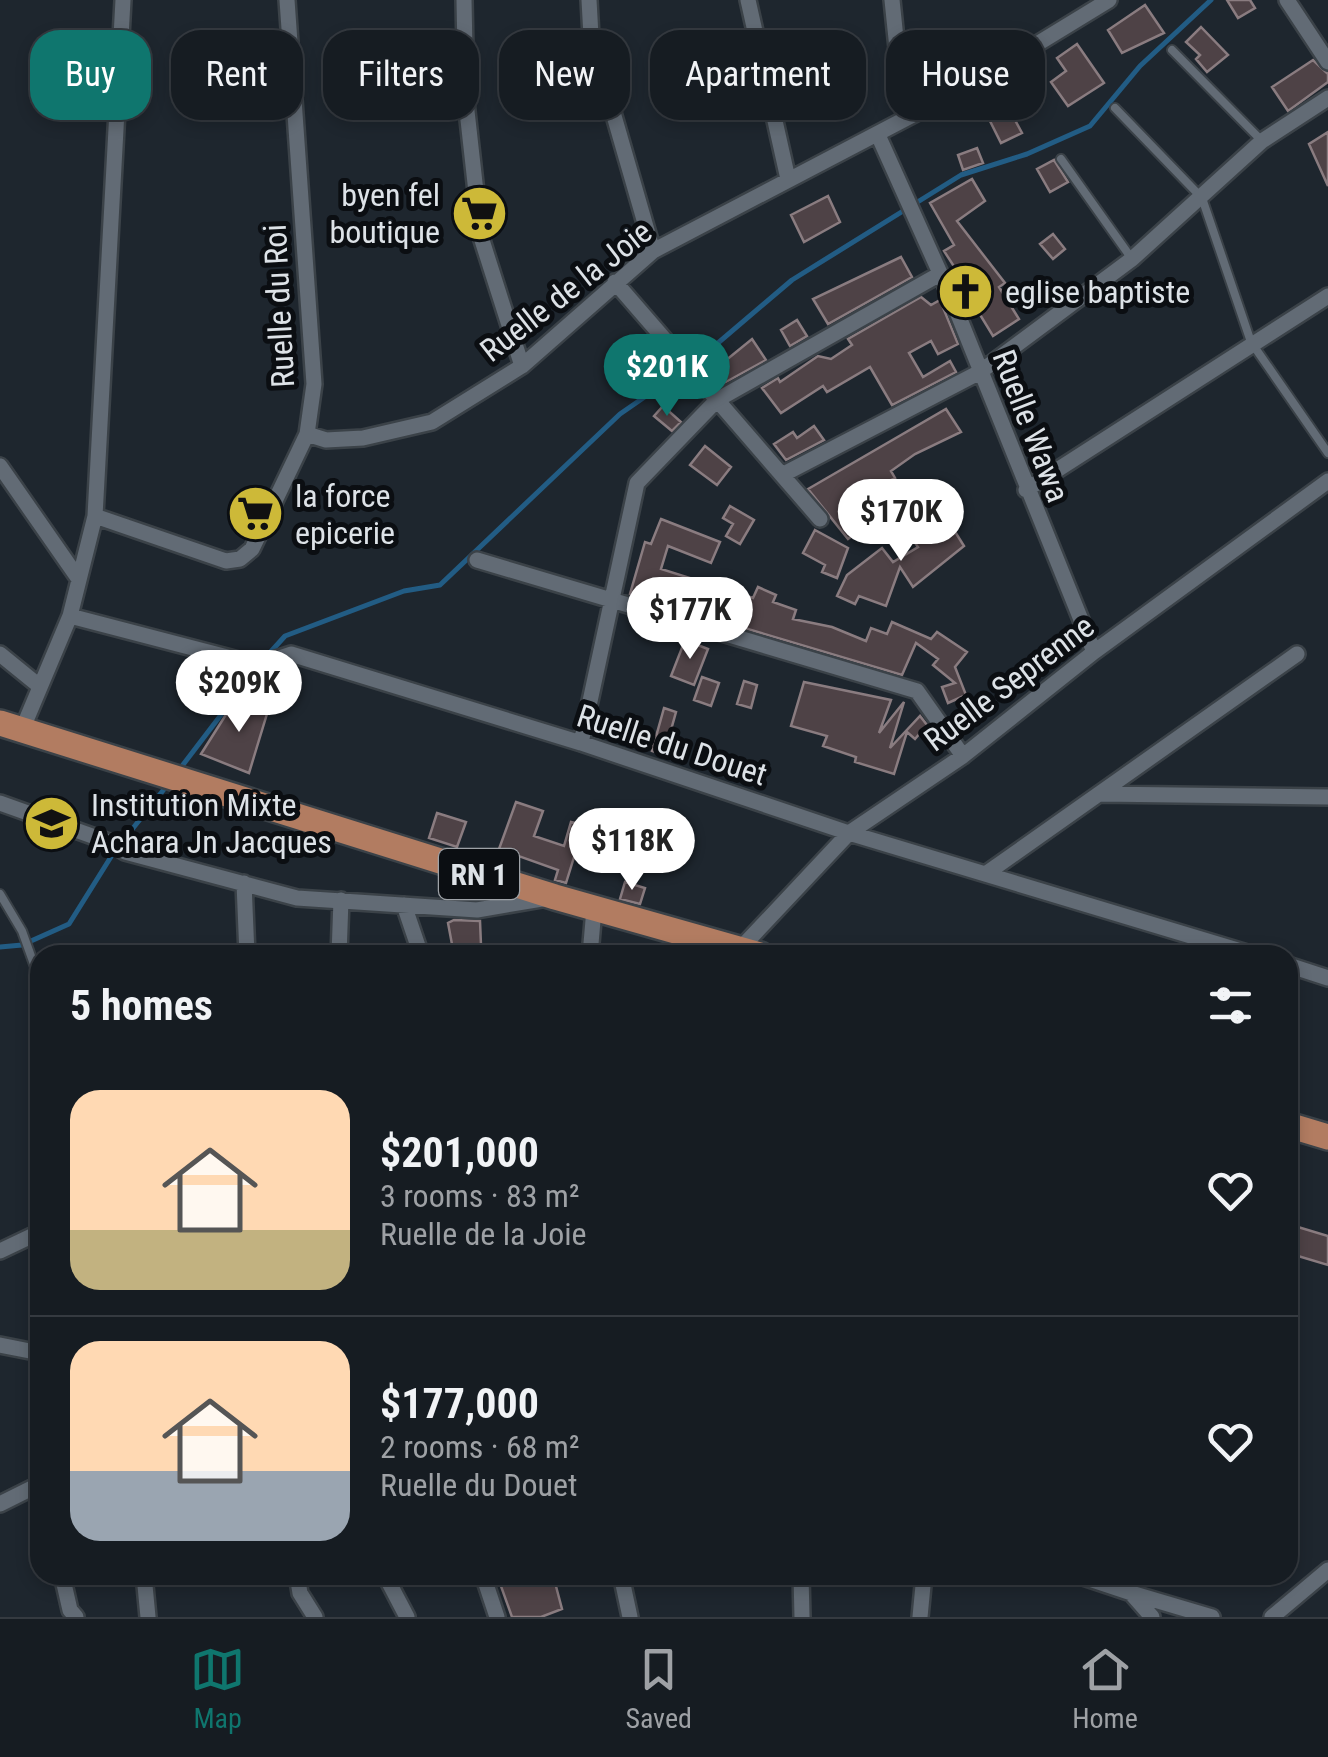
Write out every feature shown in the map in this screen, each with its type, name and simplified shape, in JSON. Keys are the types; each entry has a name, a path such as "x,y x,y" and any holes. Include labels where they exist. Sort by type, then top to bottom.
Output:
{"main road":[{"name":"RN 1","path":"11,726 706,945"},
{"path":"1298,1127 1328,1137"}],"street":[{"path":"11,726 38,685 70,616 95,516 123,0"},
{"name":"Ruelle du Roi","path":"95,516 226,560 240,559 252,548 307,434 314,384 287,0"},
{"path":"464,0 466,102 481,236 522,366"},
{"path":"589,0 592,36 653,251"},
{"path":"748,0 788,179"},
{"path":"892,0 895,30"},
{"name":"Ruelle de la Joie","path":"1045,39 1110,0"},
{"path":"1287,0 1328,62"},
{"path":"782,475 980,372 1132,259 1262,141 1328,98"},
{"name":"Ruelle de la Joie","path":"307,434 326,440 363,438 432,422 522,366 653,251 878,135 899,120"},
{"name":"Ruelle Wawa","path":"878,135 940,274 1094,652"},
{"path":"581,743 615,600 637,483 716,400 940,274"},
{"path":"616,282 820,519"},
{"path":"1026,490 1328,296"},
{"path":"0,466 78,578"},
{"name":"Ruelle Seprenne","path":"756,945 848,833 962,756 1094,652 1328,481"},
{"path":"477,560 917,690 962,756"},
{"name":"Ruelle du Douet","path":"70,616 258,665 291,654 581,743 848,833 1221,945"},
{"path":"0,654 38,685"},
{"path":"987,873 1297,654"},
{"path":"1101,794 1328,796"},
{"path":"0,802 108,842 124,852 297,898 477,910 554,898"},
{"path":"244,882 247,945"},
{"path":"339,945 341,900"},
{"path":"404,905 418,945"},
{"path":"591,945 594,909"},
{"path":"1298,968 1328,978"},
{"path":"0,1251 30,1237"},
{"path":"0,1345 30,1355"},
{"path":"0,1504 30,1489"},
{"path":"1272,1617 1328,1570"},
{"path":"64,1585 70,1610 76,1617"},
{"path":"145,1585 148,1617"},
{"path":"299,1585 315,1617"},
{"path":"390,1585 407,1617"},
{"path":"487,1585 497,1617"},
{"path":"623,1585 630,1617"},
{"path":"801,1585 802,1617"},
{"path":"920,1617 923,1585"},
{"path":"1107,1585 1212,1617"},
{"path":"1131,1593 1152,1617"}],"lane":[{"path":"1172,50 1262,141"},
{"path":"1115,108 1202,198 1251,342 1328,452"},
{"path":"1060,159 1132,259"},
{"path":"0,894 30,953"}],"building":[{"path":"1227,0 1250,0 1255,8 1238,18"},
{"path":"1145,5 1164,33 1122,53 1108,30"},
{"path":"1201,27 1228,55 1207,72 1196,59 1200,55 1186,42"},
{"path":"1077,44 1104,83 1068,106 1051,82 1066,71 1057,58"},
{"path":"1313,60 1328,74 1328,82 1288,111 1272,87"},
{"path":"990,120 1015,120 1022,133 1001,143"},
{"path":"1328,132 1328,186 1309,144"},
{"path":"977,148 983,163 963,170 958,155"},
{"path":"1054,160 1068,182 1050,192 1037,169"},
{"path":"972,179 985,201 957,221 1005,283 999,287 1019,319 993,336 979,313 983,311 944,251 954,245 930,203"},
{"path":"828,196 840,222 804,242 791,215"},
{"path":"1053,234 1065,249 1053,259 1040,244"},
{"path":"901,257 912,277 828,324 813,299"},
{"path":"921,297 931,305 940,300 958,344 938,354 931,341 909,353 923,377 950,361 956,372 892,405 870,367 827,392 823,386 781,413 762,388 778,378 780,382 818,356 831,359 852,345 848,339"},
{"path":"797,320 807,336 790,346 781,330"},
{"path":"752,339 766,360 724,383 714,370"},
{"path":"663,406 681,422 672,431 654,416"},
{"path":"946,409 961,432 915,454 891,471 895,478 851,500 869,523 848,539 808,489"},
{"path":"814,426 824,440 786,460 774,444 793,432 797,438"},
{"path":"705,446 731,467 717,485 690,465"},
{"path":"730,506 754,520 740,544 726,536 733,524 723,518"},
{"path":"918,516 930,534 949,522 964,546 913,587 900,567 886,606 859,596 855,604 837,596 847,575 882,548 893,562 918,547 904,527"},
{"path":"661,519 720,542 711,563 668,546 661,569 753,598 758,587 776,595 773,602 796,610 793,619 832,627 866,641 871,628 887,634 892,622 931,639 937,632 967,652 955,667 966,695 948,703 942,687 955,683 933,665 938,659 916,643 902,675 630,594 645,542 651,544"},
{"path":"815,530 848,548 837,578 822,572 825,565 803,553"},
{"path":"685,640 708,649 694,685 671,676"},
{"path":"702,677 719,683 711,706 694,700"},
{"path":"744,681 757,685 751,708 737,704"},
{"path":"804,682 891,700 879,733 904,702 890,748 920,716 927,725 915,739 907,732 894,774 855,762 856,757 823,746 827,736 791,726"},
{"path":"238,696 270,704 249,773 201,754 227,713 231,718"},
{"path":"664,708 676,712 664,755 652,751"},
{"path":"516,802 543,811 534,836 564,846 571,822 584,825 566,883 555,880 558,870 499,849"},
{"path":"437,813 466,822 457,847 429,838"},
{"path":"625,882 645,888 640,904 620,899"},
{"path":"480,921 481,945 452,945 448,923"},
{"path":"1298,1227 1328,1236 1328,1265 1298,1256"},
{"path":"501,1585 556,1585 562,1609 541,1617 512,1617"}],"waterway":[{"path":"266,657 285,636 404,591 440,585 620,414 698,360 792,280 961,175 1027,154 1090,126 1140,66 1211,0"},
{"path":"179,770 256,669"},
{"path":"0,947 22,945 69,924 114,852 169,783"}],"place":[{"name":"byen fel boutique","path":"479,213"},
{"name":"eglise baptiste","path":"966,292"},
{"name":"la force epicerie","path":"256,514"},
{"name":"Institution Mixte Achara Jn Jacques","path":"52,823"}]}
